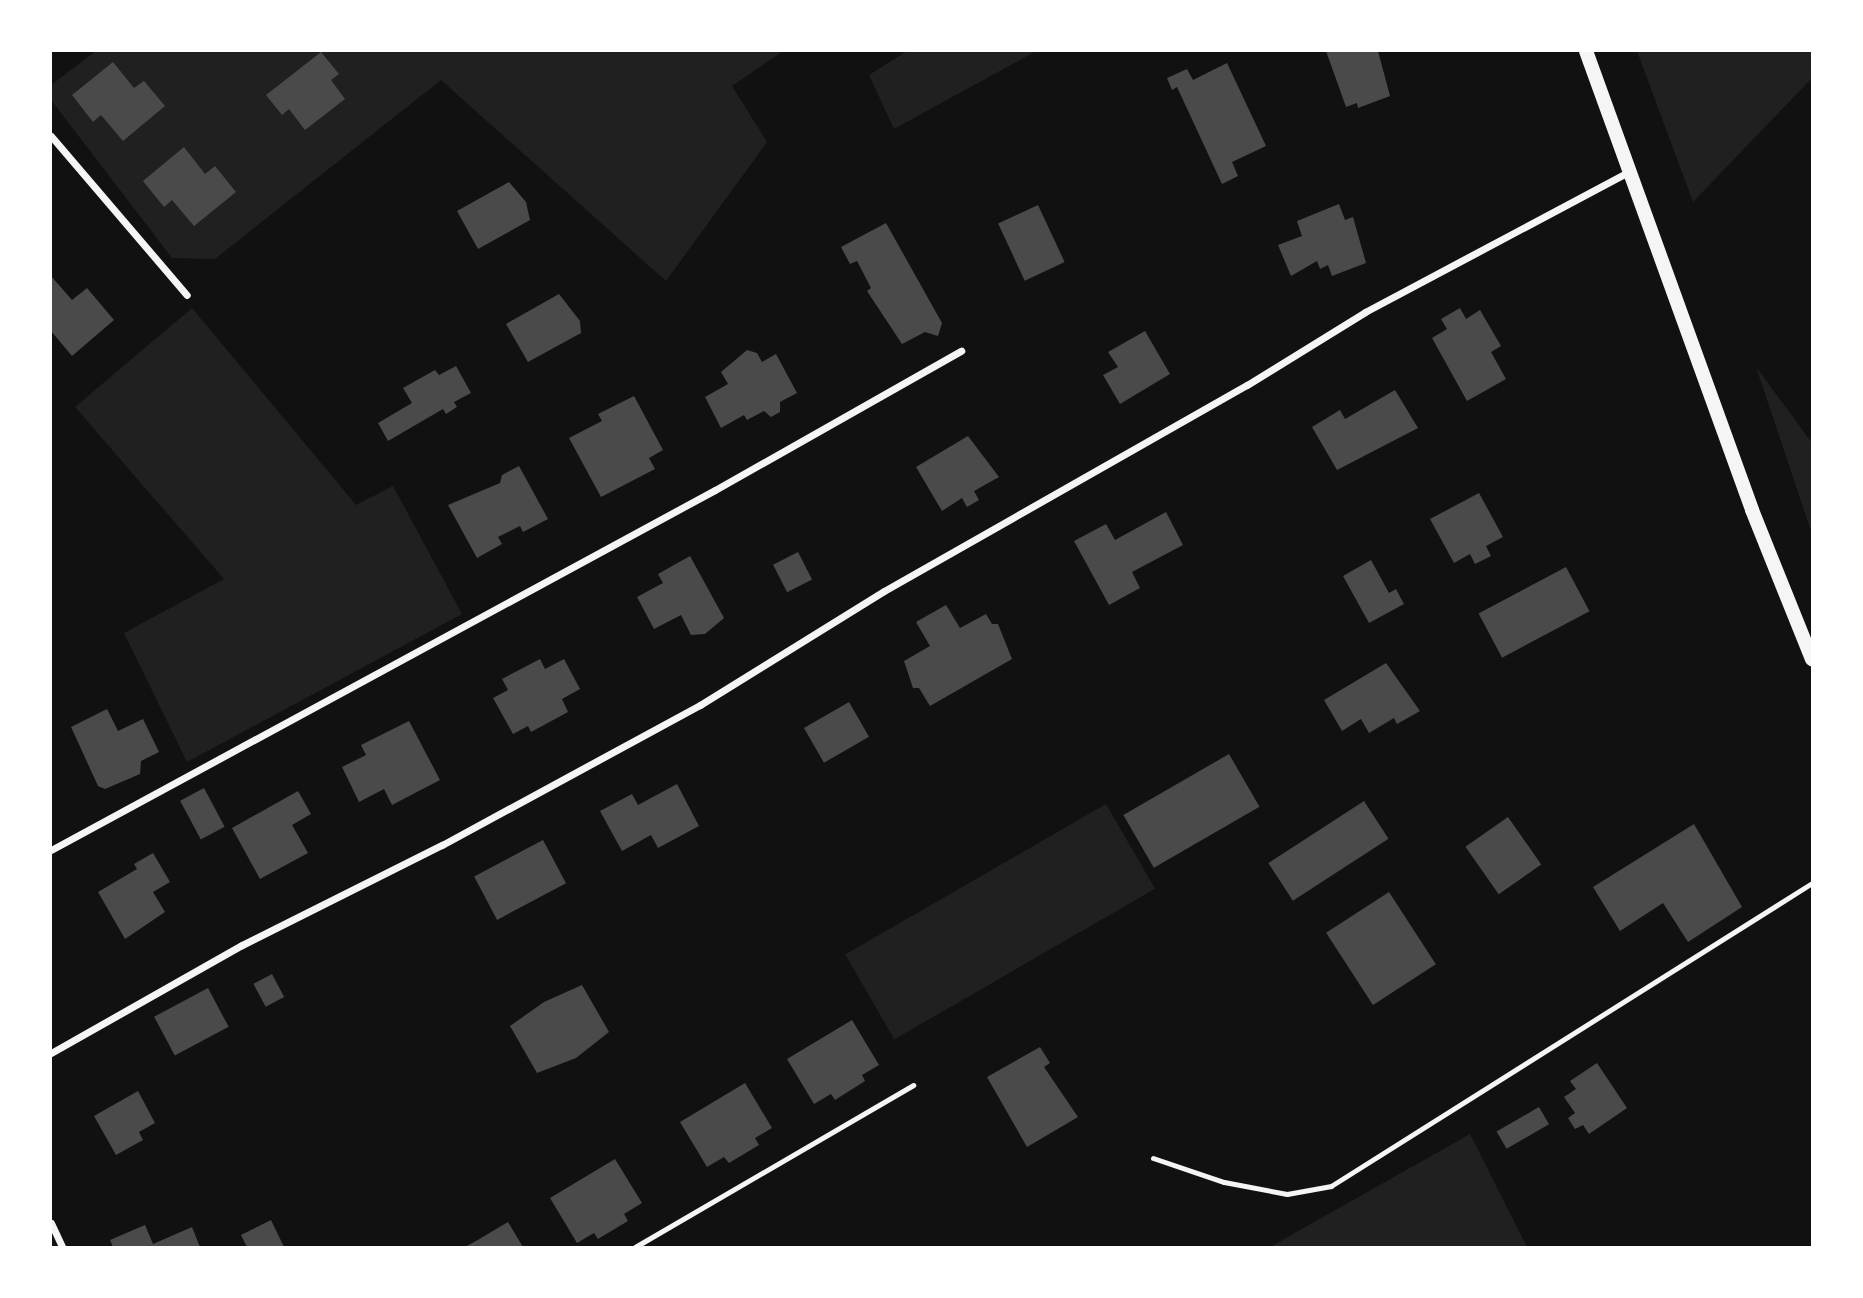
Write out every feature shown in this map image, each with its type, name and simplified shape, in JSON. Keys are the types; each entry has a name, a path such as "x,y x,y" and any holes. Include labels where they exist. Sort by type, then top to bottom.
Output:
{"main road":[{"path":"1586,51 1749,502 1812,659"}],"street":[{"path":"51,136 187,295"},
{"path":"51,1053 242,945 442,845 700,705 884,591 1247,385 1365,312 1631,170"},
{"path":"51,850 715,490 961,351"},
{"path":"51,1223 61,1247"}],"lane":[{"path":"1153,1157 1224,1182 1287,1194 1331,1186 1812,883"},
{"path":"635,1247 913,1086"}],"shaded area":[{"path":"96,51 783,51 732,86 767,142 666,281 441,80 215,259 172,258 51,100 51,85"},
{"path":"907,51 1036,51 894,129 869,75"},
{"path":"1637,51 1812,51 1812,78 1693,202"},
{"path":"192,308 356,505 393,486 462,614 187,762 124,633 224,579 75,407"},
{"path":"1756,367 1812,443 1812,534"},
{"path":"1106,804 1155,889 894,1039 845,955"},
{"path":"1470,1134 1527,1247 1270,1247 1355,1199"}],"building":[{"path":"1326,51 1378,51 1390,96 1358,108 1357,103 1346,107"},
{"path":"321,52 339,74 331,80 345,99 305,130 289,109 282,115 266,95"},
{"path":"113,62 134,88 144,81 165,106 123,141 101,115 93,122 72,95"},
{"path":"1227,63 1266,146 1232,162 1238,176 1222,184 1177,87 1172,90 1167,78 1187,69 1193,80"},
{"path":"184,147 205,174 215,166 236,192 194,226 172,200 164,207 143,181"},
{"path":"509,182 526,202 530,220 478,249 457,211"},
{"path":"1339,204 1345,220 1353,217 1366,263 1332,276 1328,265 1320,269 1317,261 1291,276 1278,245 1302,236 1297,221"},
{"path":"1038,205 1065,262 1025,281 998,224"},
{"path":"886,223 942,323 938,336 925,332 902,344 867,291 871,288 857,261 850,264 841,247"},
{"path":"51,276 72,300 87,288 114,320 72,356 51,331"},
{"path":"559,294 580,321 581,333 528,362 506,324"},
{"path":"1460,308 1466,319 1480,310 1501,346 1491,352 1506,379 1467,401 1432,338 1447,329 1441,319"},
{"path":"1145,331 1170,374 1120,404 1103,375 1118,367 1108,352"},
{"path":"747,350 757,353 762,362 776,354 797,393 780,402 780,412 771,417 764,411 747,420 744,415 721,428 705,397 728,384 721,372"},
{"path":"456,366 471,393 454,402 457,407 446,414 443,409 388,441 378,423 412,403 403,388 435,370 439,375"},
{"path":"1395,390 1418,428 1337,470 1312,427 1340,410 1345,419"},
{"path":"634,396 663,450 649,458 655,469 601,497 569,438 602,421 598,414"},
{"path":"968,436 999,477 974,491 979,500 967,507 962,498 942,511 916,467"},
{"path":"519,466 548,519 523,532 520,526 498,537 502,544 477,558 448,505 500,483 502,475"},
{"path":"1479,493 1503,537 1486,546 1491,556 1475,564 1470,554 1454,563 1430,519"},
{"path":"1166,512 1183,545 1132,572 1140,588 1109,605 1074,541 1106,524 1115,540"},
{"path":"798,552 812,580 787,592 773,565"},
{"path":"690,556 724,618 705,634 691,635 681,615 654,629 637,597 663,583 658,574"},
{"path":"1371,560 1389,593 1396,589 1404,604 1369,623 1343,576"},
{"path":"1566,567 1589,611 1502,658 1479,613"},
{"path":"946,605 960,628 986,614 992,624 998,624 1012,659 930,706 919,688 913,688 904,661 930,646 916,622"},
{"path":"540,659 545,669 564,659 580,689 562,699 568,712 531,732 528,726 513,734 493,698 508,690 502,679"},
{"path":"1386,663 1420,711 1397,724 1394,718 1369,733 1361,719 1342,731 1324,700"},
{"path":"849,702 869,737 824,763 804,728"},
{"path":"107,709 118,731 143,719 159,752 141,761 140,774 105,789 98,786 71,727"},
{"path":"409,721 440,780 392,805 384,789 359,802 342,767 366,755 361,745"},
{"path":"1229,754 1260,807 1154,868 1123,815"},
{"path":"677,784 699,826 658,848 651,835 622,851 600,811 632,794 638,805"},
{"path":"204,788 225,827 201,840 180,801"},
{"path":"298,791 311,814 292,825 308,853 260,879 232,828"},
{"path":"1364,801 1389,839 1293,901 1268,863"},
{"path":"1508,817 1541,865 1499,894 1465,847"},
{"path":"1694,824 1742,907 1688,942 1663,903 1620,931 1593,887"},
{"path":"543,840 566,883 497,920 474,877"},
{"path":"153,853 170,882 153,892 165,912 125,939 98,892 137,869 134,864"},
{"path":"1389,892 1436,964 1373,1005 1326,933"},
{"path":"272,974 284,997 266,1007 253,984"},
{"path":"582,985 609,1032 576,1058 537,1073 510,1026 544,1002"},
{"path":"208,988 229,1027 175,1055 154,1017"},
{"path":"852,1020 879,1065 862,1075 865,1081 835,1100 831,1094 814,1104 787,1059"},
{"path":"1040,1047 1050,1063 1044,1067 1078,1117 1027,1147 987,1077"},
{"path":"1597,1063 1627,1108 1589,1134 1583,1125 1575,1129 1568,1118 1575,1113 1564,1097 1576,1089 1570,1081"},
{"path":"745,1083 772,1128 755,1138 759,1145 729,1163 724,1157 707,1167 680,1122"},
{"path":"138,1091 155,1123 139,1132 143,1140 116,1155 94,1116"},
{"path":"1539,1107 1549,1124 1507,1149 1497,1132"},
{"path":"615,1159 642,1203 624,1214 628,1221 598,1239 594,1233 577,1243 550,1198"},
{"path":"271,1220 284,1247 247,1247 241,1235"},
{"path":"508,1222 523,1247 465,1247 476,1241"},
{"path":"145,1225 153,1244 192,1227 200,1247 113,1247 110,1240"}]}
